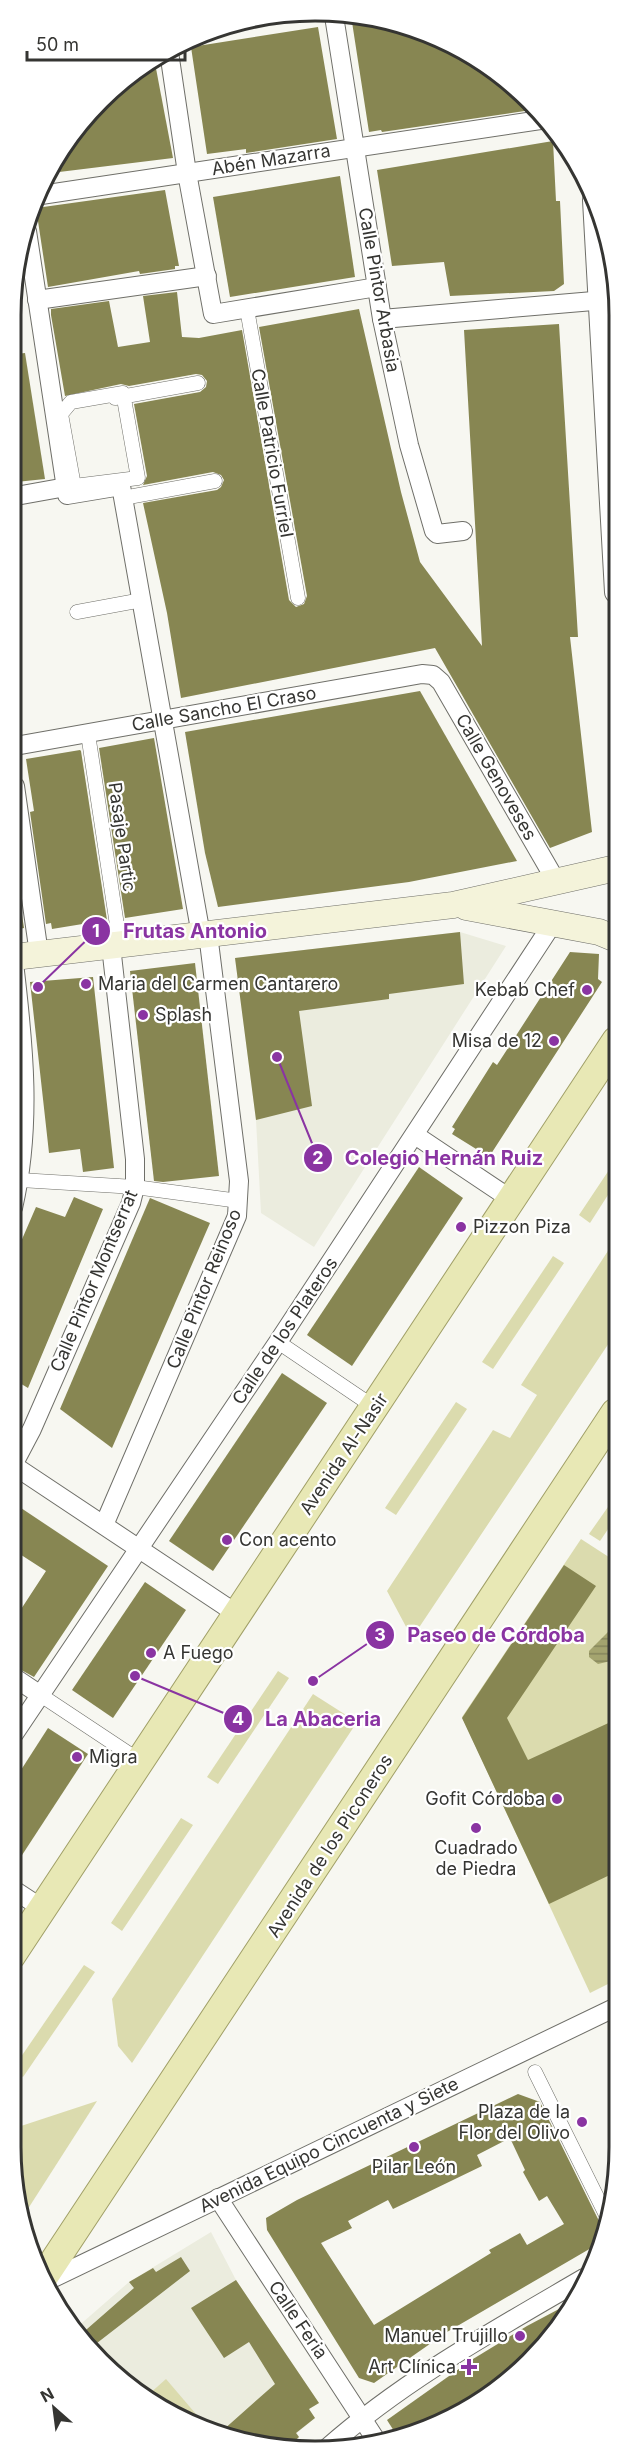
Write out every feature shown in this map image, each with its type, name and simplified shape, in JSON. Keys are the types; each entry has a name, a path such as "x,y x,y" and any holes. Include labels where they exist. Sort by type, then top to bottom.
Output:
{"main road":[{"path":"21,956 453,905 609,870"},
{"path":"453,905 599,932 609,936"},
{"name":"Avenida Al-Nasir","path":"21,1941 609,1052"},
{"name":"Avenida de los Piconeros","path":"48,2271 609,1422"}],"street":[{"name":"Calle Pintor Arbasia","path":"335,22 382,319 409,445 434,531 437,534 463,531"},
{"path":"170,59 187,173 213,314 377,287"},
{"name":"Abén Mazarra","path":"47,194 536,121"},
{"path":"600,246 608,300 609,334"},
{"path":"29,247 37,300 75,486 138,478 124,396"},
{"path":"37,300 207,276"},
{"path":"382,319 608,300"},
{"name":"Calle Patricio Furriel","path":"247,309 298,598"},
{"path":"60,408 71,402 123,393 124,396 198,382"},
{"path":"60,408 67,495 121,486 123,498 215,481"},
{"path":"21,495 66,488"},
{"name":"Calle Pintor Reinoso","path":"104,1525 231,1230 239,1202 232,1116 204,934 123,498"},
{"path":"77,612 142,600"},
{"name":"Calle Sancho El Craso","path":"21,745 422,674 433,675"},
{"name":"Calle Genoveses","path":"433,675 441,682 556,881"},
{"name":"Pasaje Partic","path":"88,734 115,945"},
{"path":"21,828 39,954"},
{"name":"Calle de los Plateros","path":"21,1723 278,1342 553,923"},
{"name":"Calle Pintor Montserrat","path":"21,1449 112,1246 135,1187 136,1173 115,945"},
{"path":"21,1034 26,1084 25,1136 21,1171"},
{"path":"415,1135 512,1200"},
{"path":"21,1180 135,1187 239,1202"},
{"path":"278,1342 374,1407"},
{"path":"21,1470 237,1614"},
{"path":"21,1682 140,1761"},
{"path":"21,1895 43,1909"},
{"name":"Avenida Equipo Cincuenta y Siete","path":"52,2279 609,2010"},
{"path":"535,2072 602,2207"},
{"name":"Calle Feria","path":"218,2198 373,2435"},
{"path":"336,2440 362,2416 472,2343 576,2283"}],"shaded area":[{"path":"460,932 506,946 314,1247 261,1213 256,1120 235,958"},
{"path":"609,1170 609,1193 590,1223 579,1215"},
{"path":"609,1249 609,1343 412,1638 387,1591 493,1430 510,1438 537,1395 521,1385"},
{"path":"553,1256 564,1263 493,1369 482,1362"},
{"path":"456,1402 467,1409 396,1515 385,1508"},
{"path":"609,1506 609,1528 600,1541 589,1534"},
{"name":"Gofit Córdoba","path":"581,1539 609,1557 609,1984 590,1993 462,1717"},
{"path":"609,1631 609,1661 598,1664 589,1657 589,1651"},
{"path":"278,1671 289,1678 218,1784 207,1777"},
{"path":"313,1694 357,1722 132,2063 118,2046 112,1999"},
{"path":"181,1818 193,1825 122,1931 111,1923"},
{"path":"84,1965 95,1972 23,2077 21,2076 21,2057"},
{"path":"97,2101 28,2209 22,2166 21,2126"},
{"path":"211,2232 236,2280 319,2403 309,2409 315,2418 297,2433 299,2437 296,2440 239,2431 185,2411 136,2380 107,2355 81,2324 129,2282"},
{"path":"166,2379 199,2418 168,2402 152,2391"}],"building":[{"path":"352,24 391,31 445,51 494,82 526,111 382,132 381,130 369,132"},
{"path":"318,27 337,139 246,153 246,149 207,154 191,48"},
{"path":"156,68 173,158 58,172 82,136 107,107"},
{"path":"552,141 556,201 560,201 564,284 554,291 450,296 444,262 392,266 377,170"},
{"path":"340,176 355,277 230,297 213,197"},
{"path":"165,190 179,266 175,266 175,269 140,274 139,271 48,287 38,218 41,207"},
{"path":"177,292 182,337 199,338 242,330 289,600 296,607 304,604 307,596 259,327 359,309 401,492 420,562 482,646 464,330 559,324 578,637 570,637 592,832 550,848 435,648 181,698 167,613 143,503 217,490 224,480 221,475 213,472 143,485 147,476 134,404 200,392 206,387 207,381 202,375 196,374 129,386 121,384 65,396 51,315 51,309 109,301 118,347 150,342 143,296"},
{"path":"21,353 25,353 45,479 21,481"},
{"path":"420,691 517,861 409,882 218,907 205,853 185,732"},
{"path":"154,738 183,909 125,918 99,748"},
{"path":"80,750 107,920 52,929 51,923 46,924 30,812 34,811 26,759"},
{"path":"21,908 24,928 21,929"},
{"path":"460,932 464,984 389,994 389,999 299,1011 312,1106 256,1120 235,958"},
{"path":"570,952 599,954 598,979 602,982 489,1157 452,1134 455,1129 452,1127 493,1062 497,1065"},
{"path":"195,963 219,1176 154,1181 130,971"},
{"path":"93,977 114,1168 83,1172 80,1149 49,1153 30,982"},
{"path":"419,1167 463,1198 352,1366 307,1335"},
{"path":"74,1197 103,1209 28,1388 21,1384 21,1242 36,1207 65,1217"},
{"path":"150,1198 210,1223 112,1448 60,1409"},
{"path":"282,1373 327,1403 213,1571 169,1541"},
{"path":"21,1508 108,1566 34,1677 21,1670 21,1609 46,1571 21,1555"},
{"path":"564,1565 596,1586 507,1718 528,1760 609,1723 609,1875 549,1904 462,1718"},
{"path":"145,1582 186,1610 113,1718 72,1690"},
{"path":"48,1728 88,1754 21,1857 21,1770"},
{"path":"518,2094 540,2102 599,2222 591,2248 447,2332 374,2383 359,2378 267,2230 266,2218 297,2200","holes":["510,2138 525,2170 523,2172 539,2201 547,2196 564,2224 527,2245 520,2233 489,2250 491,2253 374,2325 321,2243 352,2228 348,2221 388,2200 393,2209 482,2166 477,2155"]},
{"path":"181,2257 190,2271 96,2344 85,2330 134,2288 129,2282 153,2268 156,2272"},
{"path":"236,2280 319,2403 309,2409 315,2418 296,2433 299,2437 296,2440 258,2435 226,2427 275,2384 249,2342 224,2358 191,2308"},
{"path":"560,2308 536,2341 494,2380 445,2411 393,2430 387,2420 473,2359"}],"place":[{"name":"Maria del Carmen Cantarero","path":"86,984"},
{"name":"Frutas Antonio","path":"38,987"},
{"name":"Kebab Chef","path":"587,990"},
{"name":"Splash","path":"143,1015"},
{"name":"Misa de 12","path":"554,1041"},
{"name":"Colegio Hernán Ruiz","path":"277,1057"},
{"name":"Pizzon Piza","path":"461,1227"},
{"name":"Con acento","path":"227,1540"},
{"name":"A Fuego","path":"151,1653"},
{"name":"La Abaceria","path":"135,1676"},
{"name":"Paseo de Córdoba","path":"313,1681"},
{"name":"Migra","path":"77,1757"},
{"name":"Gofit Córdoba","path":"557,1799"},
{"name":"Cuadrado de Piedra","path":"476,1828"},
{"name":"Plaza de la Flor del Olivo","path":"582,2122"},
{"name":"Pilar León","path":"414,2147"},
{"name":"Manuel Trujillo","path":"520,2336"},
{"name":"Art Clínica","path":"469,2367"}]}
